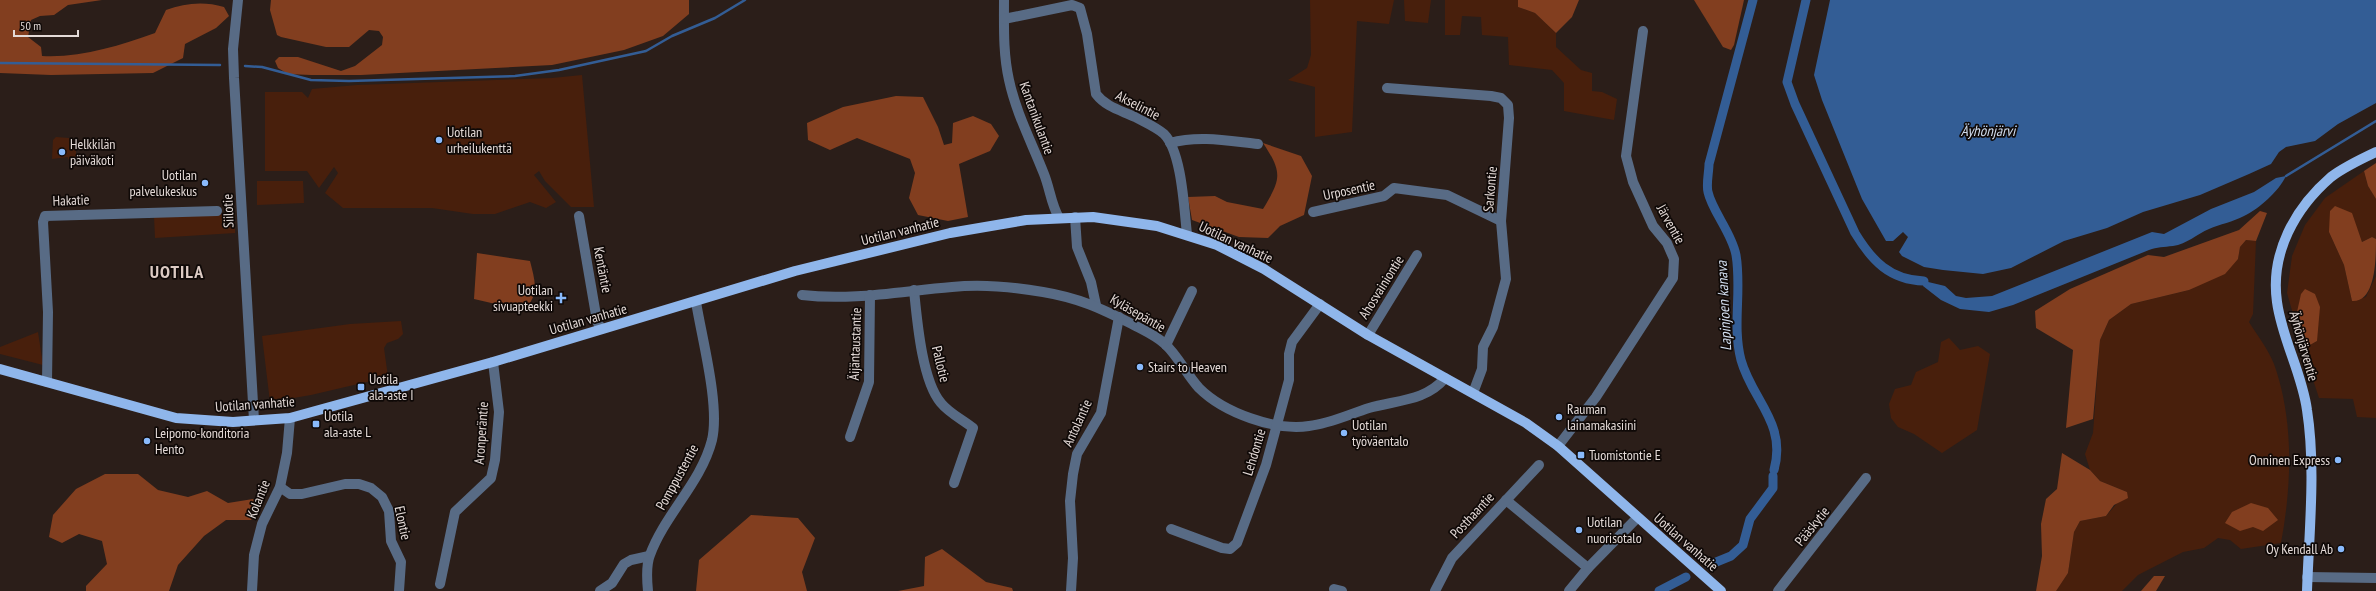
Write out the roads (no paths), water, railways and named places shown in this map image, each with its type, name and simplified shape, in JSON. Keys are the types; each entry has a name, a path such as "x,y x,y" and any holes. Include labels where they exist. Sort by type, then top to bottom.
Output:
{"main road":[{"name":"Äyhönjärventie","path":"2307,591 2310,440 2307,409 2277,303 2278,263 2287,232 2298,213 2312,195 2332,176 2376,152"},
{"name":"Uotilan vanhatie","path":"0,369 176,418 206,421 290,418 493,362 796,271 950,232 1075,217 1093,217 1133,222 1187,234 1217,245 1264,269 1368,335 1526,423 1558,446 1637,518 1721,591"}],"street":[{"name":"Siilotie","path":"238,0 233,49 234,78 254,420"},
{"name":"Kantanikulantie","path":"1004,0 1004,46 1008,80 1021,120 1045,176 1052,205 1059,218"},
{"name":"Akselintie","path":"1004,19 1072,5 1080,8 1087,34 1096,94 1102,102 1134,117 1164,134 1170,143"},
{"name":"Järventie","path":"1558,446 1596,397 1673,278 1674,259 1667,243 1653,226 1633,182 1626,156 1643,31"},
{"name":"Sarkontie","path":"1387,88 1491,96 1501,98 1508,104 1509,118 1501,221 1506,279 1493,327 1483,347 1482,369 1473,393"},
{"path":"1187,234 1184,204 1175,157 1170,143 1185,139 1210,139 1258,144"},
{"name":"Urposentie","path":"1313,212 1384,196 1394,188 1447,195 1501,221"},
{"name":"Hakatie","path":"47,382 48,312 43,222 45,216 217,211"},
{"name":"Kentäntie","path":"579,216 597,321 601,329"},
{"path":"1075,217 1077,247 1091,282 1096,305"},
{"name":"Ahosvainiontie","path":"1368,335 1418,255"},
{"name":"Kyläsepäntie","path":"802,295 824,298 870,295 955,286 991,287 1043,292 1096,305 1166,344 1186,372 1208,395 1232,410 1276,426 1311,426 1391,402 1422,396 1436,389 1446,378"},
{"name":"Pallotie","path":"914,290 917,323 932,390 942,404 973,428 954,483"},
{"path":"1166,344 1192,291"},
{"name":"Äijäntaustantie","path":"850,437 869,382 870,295"},
{"name":"Pomppustentie","path":"648,591 649,556 694,481 708,451 712,438 711,386 696,302"},
{"name":"Lehdontie","path":"1171,529 1222,548 1230,549 1237,543 1266,465 1289,380 1289,354 1292,342 1320,304"},
{"name":"Antolantie","path":"1071,591 1073,558 1070,501 1073,474 1077,454 1101,413 1119,317"},
{"name":"Aronperäntie","path":"440,584 454,512 491,478 495,460 499,412 493,362"},
{"name":"Kolantie","path":"252,591 254,555 262,524 280,487 288,453 290,418"},
{"name":"Posthaantie","path":"1435,591 1452,558 1539,465"},
{"name":"Pääskytie","path":"1778,591 1866,478"},
{"name":"Elontie","path":"280,487 290,494 302,494 346,484 360,484 371,488 382,497 389,511 391,541 401,562 399,591"},
{"path":"1506,500 1588,568"},
{"path":"1569,591 1588,568 1637,518"},
{"path":"600,591 612,583 624,564 631,560 649,556"},
{"path":"2307,577 2376,578"}],"water":[{"name":"Äyhönjärvi","path":"1830,0 2376,0 2376,103 2338,124 2315,141 2286,147 2279,152 2271,164 2249,174 2200,195 2143,212 2107,228 2064,241 2011,268 1983,274 1924,267 1902,256 1899,252 1908,237 1903,232 1893,241 1886,241 1862,199 1822,100 1814,75"},
{"path":"2286,176 2283,182 2268,199 2256,209 2240,218 2209,229 2178,245 2149,250 2013,305 1989,312 1960,309 1941,300 1923,286 1924,281 1945,286 1956,296 1966,298 1992,296 2152,232 2164,234 2211,209 2254,192 2276,178"}],"waterway":[{"path":"245,66 262,67 311,80 349,81 515,76 559,70 646,51 672,36 715,18 745,0"},
{"name":"Lapinjoen kanava","path":"1753,0 1709,164 1707,185 1710,199 1734,247 1736,255 1738,268 1738,347 1746,374 1772,425 1776,439 1777,453 1774,470"},
{"path":"1806,0 1787,82 1795,104 1861,243 1875,260 1892,273 1912,280 1924,281"},
{"path":"0,63 220,65"},
{"path":"2286,176 2376,121"},
{"name":"Lapinjoen kanava","path":"1709,565 1731,556 1743,545 1750,519 1773,488 1773,476"},
{"name":"Lapinjoen kanava","path":"1659,591 1686,577"}],"place":[{"name":"Uotilan urheilukenttä","path":"439,140"},
{"name":"Helkkilän päiväkoti","path":"62,152"},
{"name":"Uotilan palvelukeskus","path":"205,183"},
{"name":"Uotilan sivuapteekki","path":"561,298"},
{"name":"Stairs to Heaven","path":"1140,367"},
{"name":"Uotila ala-aste I","path":"361,387"},
{"name":"Rauman lainamakasiini","path":"1559,417"},
{"name":"Uotila ala-aste L","path":"316,424"},
{"name":"Uotilan työväentalo","path":"1344,433"},
{"name":"Leipomo-konditoria Hento","path":"147,441"},
{"name":"Tuomistontie E","path":"1581,455"},
{"name":"Onninen Express","path":"2338,460"},
{"name":"Uotilan nuorisotalo","path":"1579,530"},
{"name":"Oy Kendall Ab","path":"2341,549"}],"district":[{"name":"UOTILA","path":"177,272"}]}
